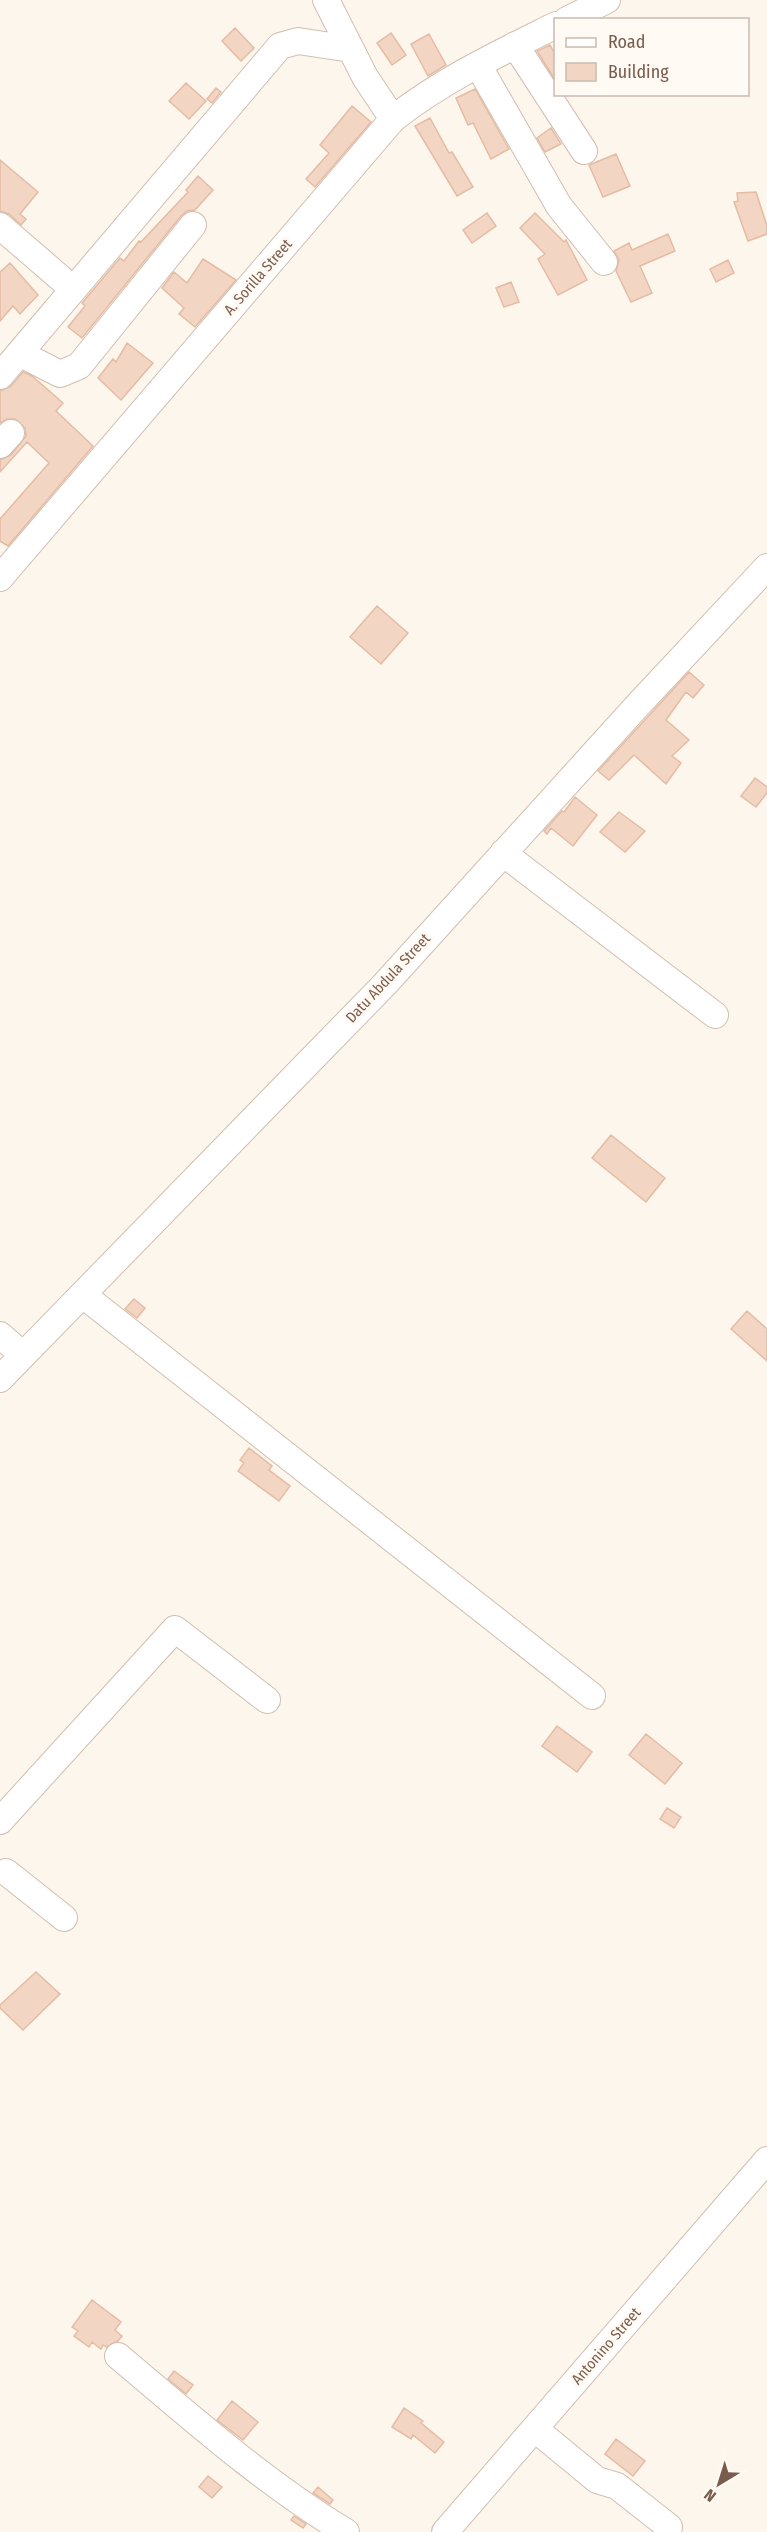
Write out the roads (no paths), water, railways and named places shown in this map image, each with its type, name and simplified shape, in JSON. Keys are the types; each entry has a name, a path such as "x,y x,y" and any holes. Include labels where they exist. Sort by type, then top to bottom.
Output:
{"street":[{"path":"326,0 365,77 393,119"},
{"name":"A. Sorilla Street","path":"571,18 607,0"},
{"name":"A. Sorilla Street","path":"0,578 393,119 419,99 478,65 554,26"},
{"path":"0,376 280,46 298,41 351,49"},
{"path":"515,45 584,151"},
{"path":"478,65 559,206 604,261"},
{"path":"21,354 60,374 79,366 194,225"},
{"path":"0,226 73,289"},
{"name":"Datu Abdula Street","path":"0,1379 385,984 767,567"},
{"path":"503,853 715,1015"},
{"path":"83,1295 592,1696"},
{"path":"0,1335 23,1355"},
{"path":"0,1821 175,1629 267,1700"},
{"path":"2,1873 64,1918"},
{"name":"Antonino Street","path":"445,2532 767,2160"},
{"path":"118,2356 257,2471 317,2515 346,2532"},
{"path":"535,2429 597,2480 616,2486 669,2527"}]}
